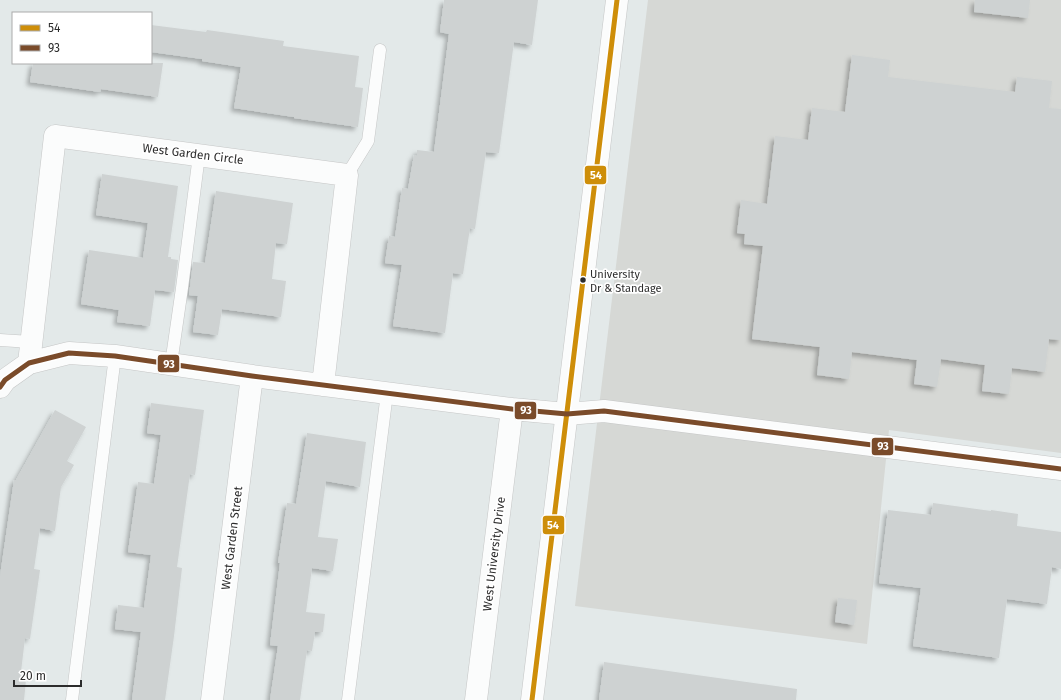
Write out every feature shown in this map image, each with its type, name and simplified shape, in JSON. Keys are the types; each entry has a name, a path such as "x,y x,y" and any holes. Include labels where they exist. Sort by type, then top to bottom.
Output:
{"street":[{"path":"532,700 617,0"},
{"name":"West Garden Circle","path":"30,353 55,136 347,175"},
{"path":"323,385 347,175"},
{"path":"0,387 30,353 69,353 115,356 252,376 512,409 567,414 604,411 1061,469"},
{"name":"West Garden Street","path":"212,700 252,376"},
{"name":"West University Drive","path":"476,700 512,409"}],"lane":[{"path":"347,175 368,141 380,50"},
{"path":"171,364 199,155"},
{"path":"0,340 30,353"},
{"path":"72,700 115,356"},
{"path":"348,700 387,393"}],"shaded area":[{"path":"648,0 1061,0 1061,453 889,430 867,644 575,606"}],"building":[{"path":"444,0 538,0 532,45 514,42 499,153 486,152 475,229 470,228 463,274 453,273 445,333 393,326 402,265 385,263 389,236 395,237 402,188 408,189 414,155 417,156 417,150 434,152 449,34 440,32"},
{"path":"975,0 1030,0 1028,18 974,12"},
{"path":"152,25 206,32 207,30 284,41 283,46 359,56 355,87 363,88 358,127 234,108 241,67 202,61 202,59 152,52"},
{"path":"852,55 890,60 888,77 1015,92 1017,77 1052,81 1049,108 1061,109 1061,340 1049,339 1045,372 1012,368 1009,394 982,391 985,365 941,359 937,387 914,384 917,360 852,352 849,379 817,375 820,347 752,339 763,246 744,244 745,234 737,233 741,200 767,204 775,136 808,140 812,108 845,112"},
{"path":"163,63 158,97 101,89 100,92 30,82 33,64"},
{"path":"102,174 178,186 168,257 178,260 174,292 155,290 150,326 117,322 119,310 81,304 89,250 143,258 148,223 96,215"},
{"path":"216,191 293,203 287,244 276,243 272,279 286,281 281,317 222,309 218,335 193,332 198,296 189,295 193,262 205,263"},
{"path":"151,403 204,410 195,475 190,474 177,567 182,568 165,700 132,700 141,632 115,629 118,605 144,608 151,555 128,552 138,482 154,484 161,435 147,433"},
{"path":"55,410 86,427 67,461 74,465 61,487 55,531 40,528 34,569 40,570 30,639 25,638 20,680 26,680 24,700 0,700 0,576 14,480 16,480"},
{"path":"307,433 366,442 360,487 326,481 318,537 338,539 333,571 312,568 306,612 325,614 323,632 315,632 312,651 307,650 300,700 270,700 278,646 270,645 280,563 278,563 287,503 296,504"},
{"path":"933,503 1018,514 1017,526 1061,532 1061,569 1052,567 1047,604 1007,599 999,658 913,646 921,588 879,583 888,510 931,515"},
{"path":"838,598 857,600 854,625 835,622"},
{"path":"604,662 797,689 796,700 599,700"}],"transit line":[{"name":"54","path":"532,700 617,0"},
{"name":"93","path":"0,387 5,380 29,363 69,353 115,356 252,376 512,409 567,414 604,411 1061,469"}],"place":[{"name":"University Dr & Standage","path":"583,280"}]}
